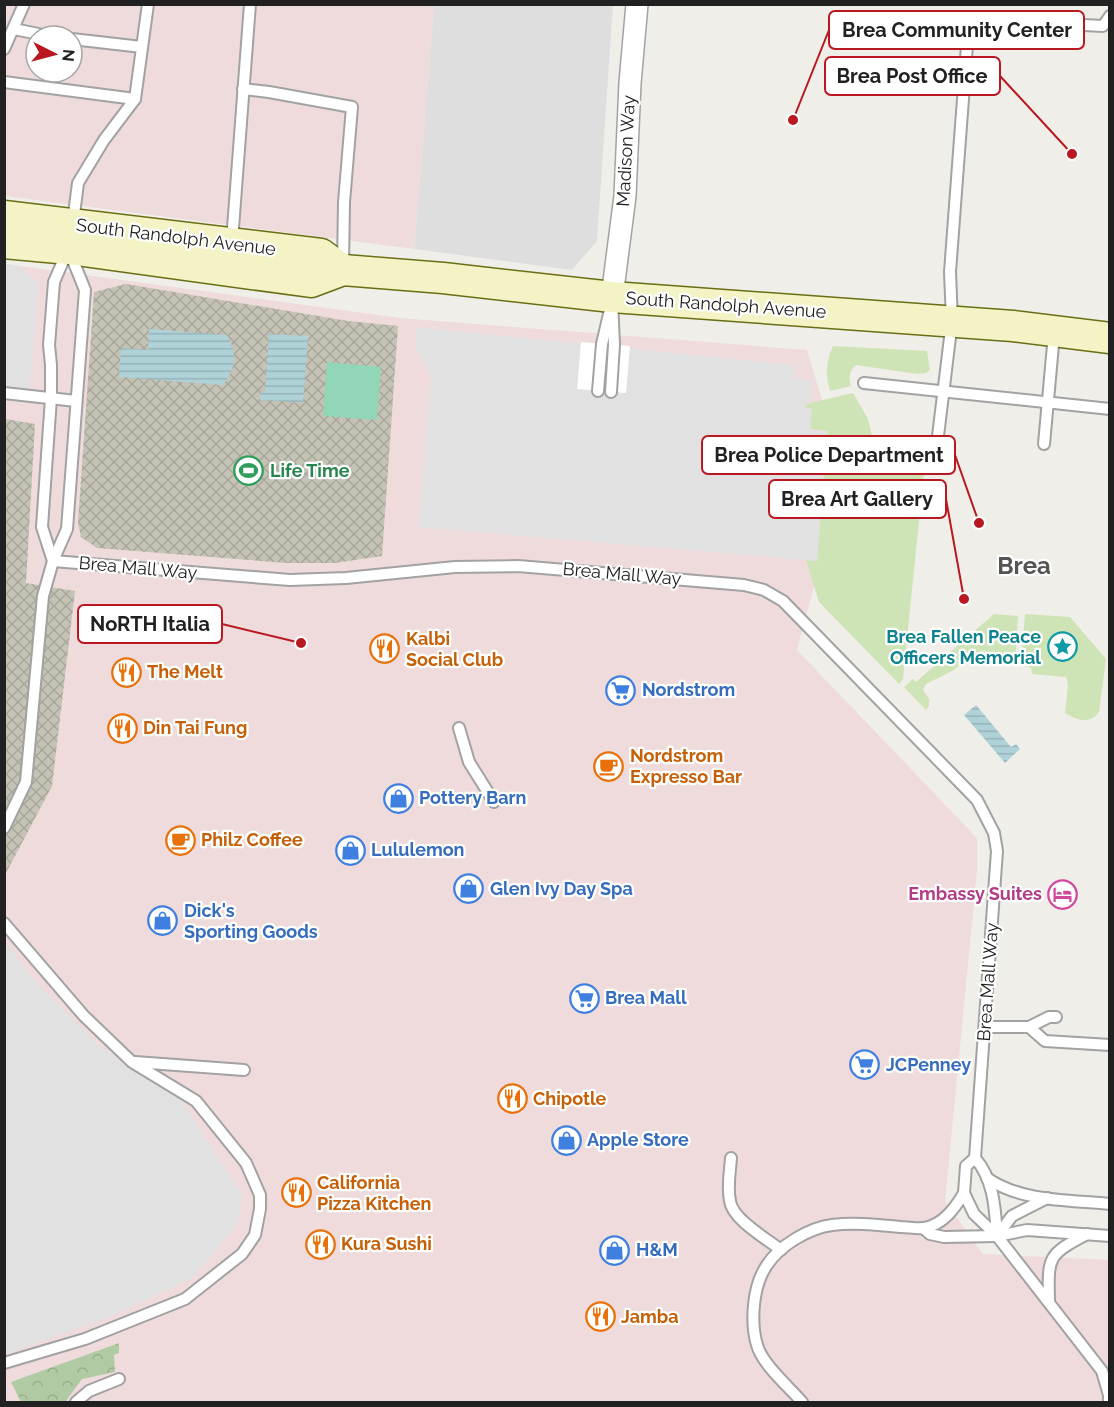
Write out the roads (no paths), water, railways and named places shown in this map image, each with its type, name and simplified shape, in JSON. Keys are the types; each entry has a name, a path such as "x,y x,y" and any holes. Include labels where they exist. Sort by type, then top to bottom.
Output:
{"street":[{"name":"Madison Way","path":"612,297 625,196 630,83 637,4"},
{"name":"South Randolph Avenue","path":"4,216 70,237 311,282 343,270 443,278 612,297 952,321 1110,338"},
{"name":"South Randolph Avenue","path":"4,243 70,237 231,244 321,255 343,270"}],"lane":[{"path":"4,49 24,4"},
{"path":"4,828 26,782 43,596 52,561 42,527 51,398 49,345 54,282 70,237 78,183 104,141 135,99 148,4"},
{"path":"231,244 250,4"},
{"path":"938,436 952,321 950,272 969,19 1103,26 1110,16"},
{"path":"14,29 24,31"},
{"path":"84,40 142,47"},
{"path":"4,82 135,99"},
{"path":"243,89 352,107 344,202 343,270"},
{"name":"Brea Mall Way","path":"70,237 85,290 67,529 52,561 298,580 346,578 455,567 518,566 744,585 764,590 795,611 954,776 987,816 994,833 997,851 975,1158 966,1166 964,1193"},
{"path":"598,391 608,345 612,297"},
{"path":"1044,444 1055,331"},
{"path":"608,345 611,392"},
{"path":"864,383 1110,410"},
{"path":"4,393 76,401"},
{"path":"459,728 469,762 494,802"},
{"path":"4,923 84,1016 132,1062 196,1101 246,1163 260,1195 255,1234 242,1254 185,1299 85,1339 4,1363"},
{"path":"985,1027 1029,1027 1049,1017 1056,1017"},
{"path":"1029,1027 1045,1041 1110,1045"},
{"path":"132,1062 244,1070"},
{"path":"731,1158 730,1203 733,1210 738,1217 781,1250"},
{"path":"975,1158 984,1169 987,1178 994,1206 997,1236"},
{"path":"987,1178 1000,1187 1012,1191 1048,1198 1110,1204"},
{"path":"802,1402 766,1361 757,1347 754,1327 756,1290 767,1265 781,1250 799,1237 831,1225 923,1228 938,1223 950,1213 964,1193 974,1214 997,1236 1102,1371 1109,1402"},
{"path":"997,1236 1012,1216 1048,1198"},
{"path":"923,1228 930,1233 944,1237 997,1236 1027,1230 1110,1236"},
{"path":"1049,1301 1048,1270 1052,1258 1059,1249 1087,1234"},
{"path":"76,1402 89,1391 118,1379"}],"water":[{"path":"149,329 227,335 233,349 234,361 231,372 223,385 119,377 121,348 148,350"},
{"path":"269,334 308,336 303,403 260,400 261,392 265,392"},
{"path":"976,705 1011,747 1016,744 1020,749 1005,763 964,715"}],"place":[{"name":"Brea Community Center","path":"793,120"},
{"name":"Brea Post Office","path":"1072,154"},
{"name":"Life Time","path":"249,471"},
{"name":"Brea Police Department","path":"979,523"},
{"name":"Brea Art Gallery","path":"964,599"},
{"name":"NoRTH Italia","path":"301,643"},
{"name":"Brea Fallen Peace Officers Memorial","path":"1062,647"},
{"name":"Kalbi Social Club","path":"385,649"},
{"name":"The Melt","path":"126,672"},
{"name":"Nordstrom","path":"621,690"},
{"name":"Din Tai Fung","path":"122,728"},
{"name":"Nordstrom Expresso Bar","path":"609,766"},
{"name":"Pottery Barn","path":"398,798"},
{"name":"Philz Coffee","path":"180,840"},
{"name":"Lululemon","path":"350,850"},
{"name":"Glen Ivy Day Spa","path":"469,889"},
{"name":"Embassy Suites","path":"1063,894"},
{"name":"Dick's Sporting Goods","path":"163,921"},
{"name":"Brea Mall","path":"584,998"},
{"name":"JCPenney","path":"865,1065"},
{"name":"Chipotle","path":"512,1099"},
{"name":"Apple Store","path":"566,1140"},
{"name":"California Pizza Kitchen","path":"296,1193"},
{"name":"Kura Sushi","path":"320,1244"},
{"name":"H&M","path":"615,1250"},
{"name":"Jamba","path":"600,1317"}],"district":[{"name":"Brea","path":"1024,566"}]}
